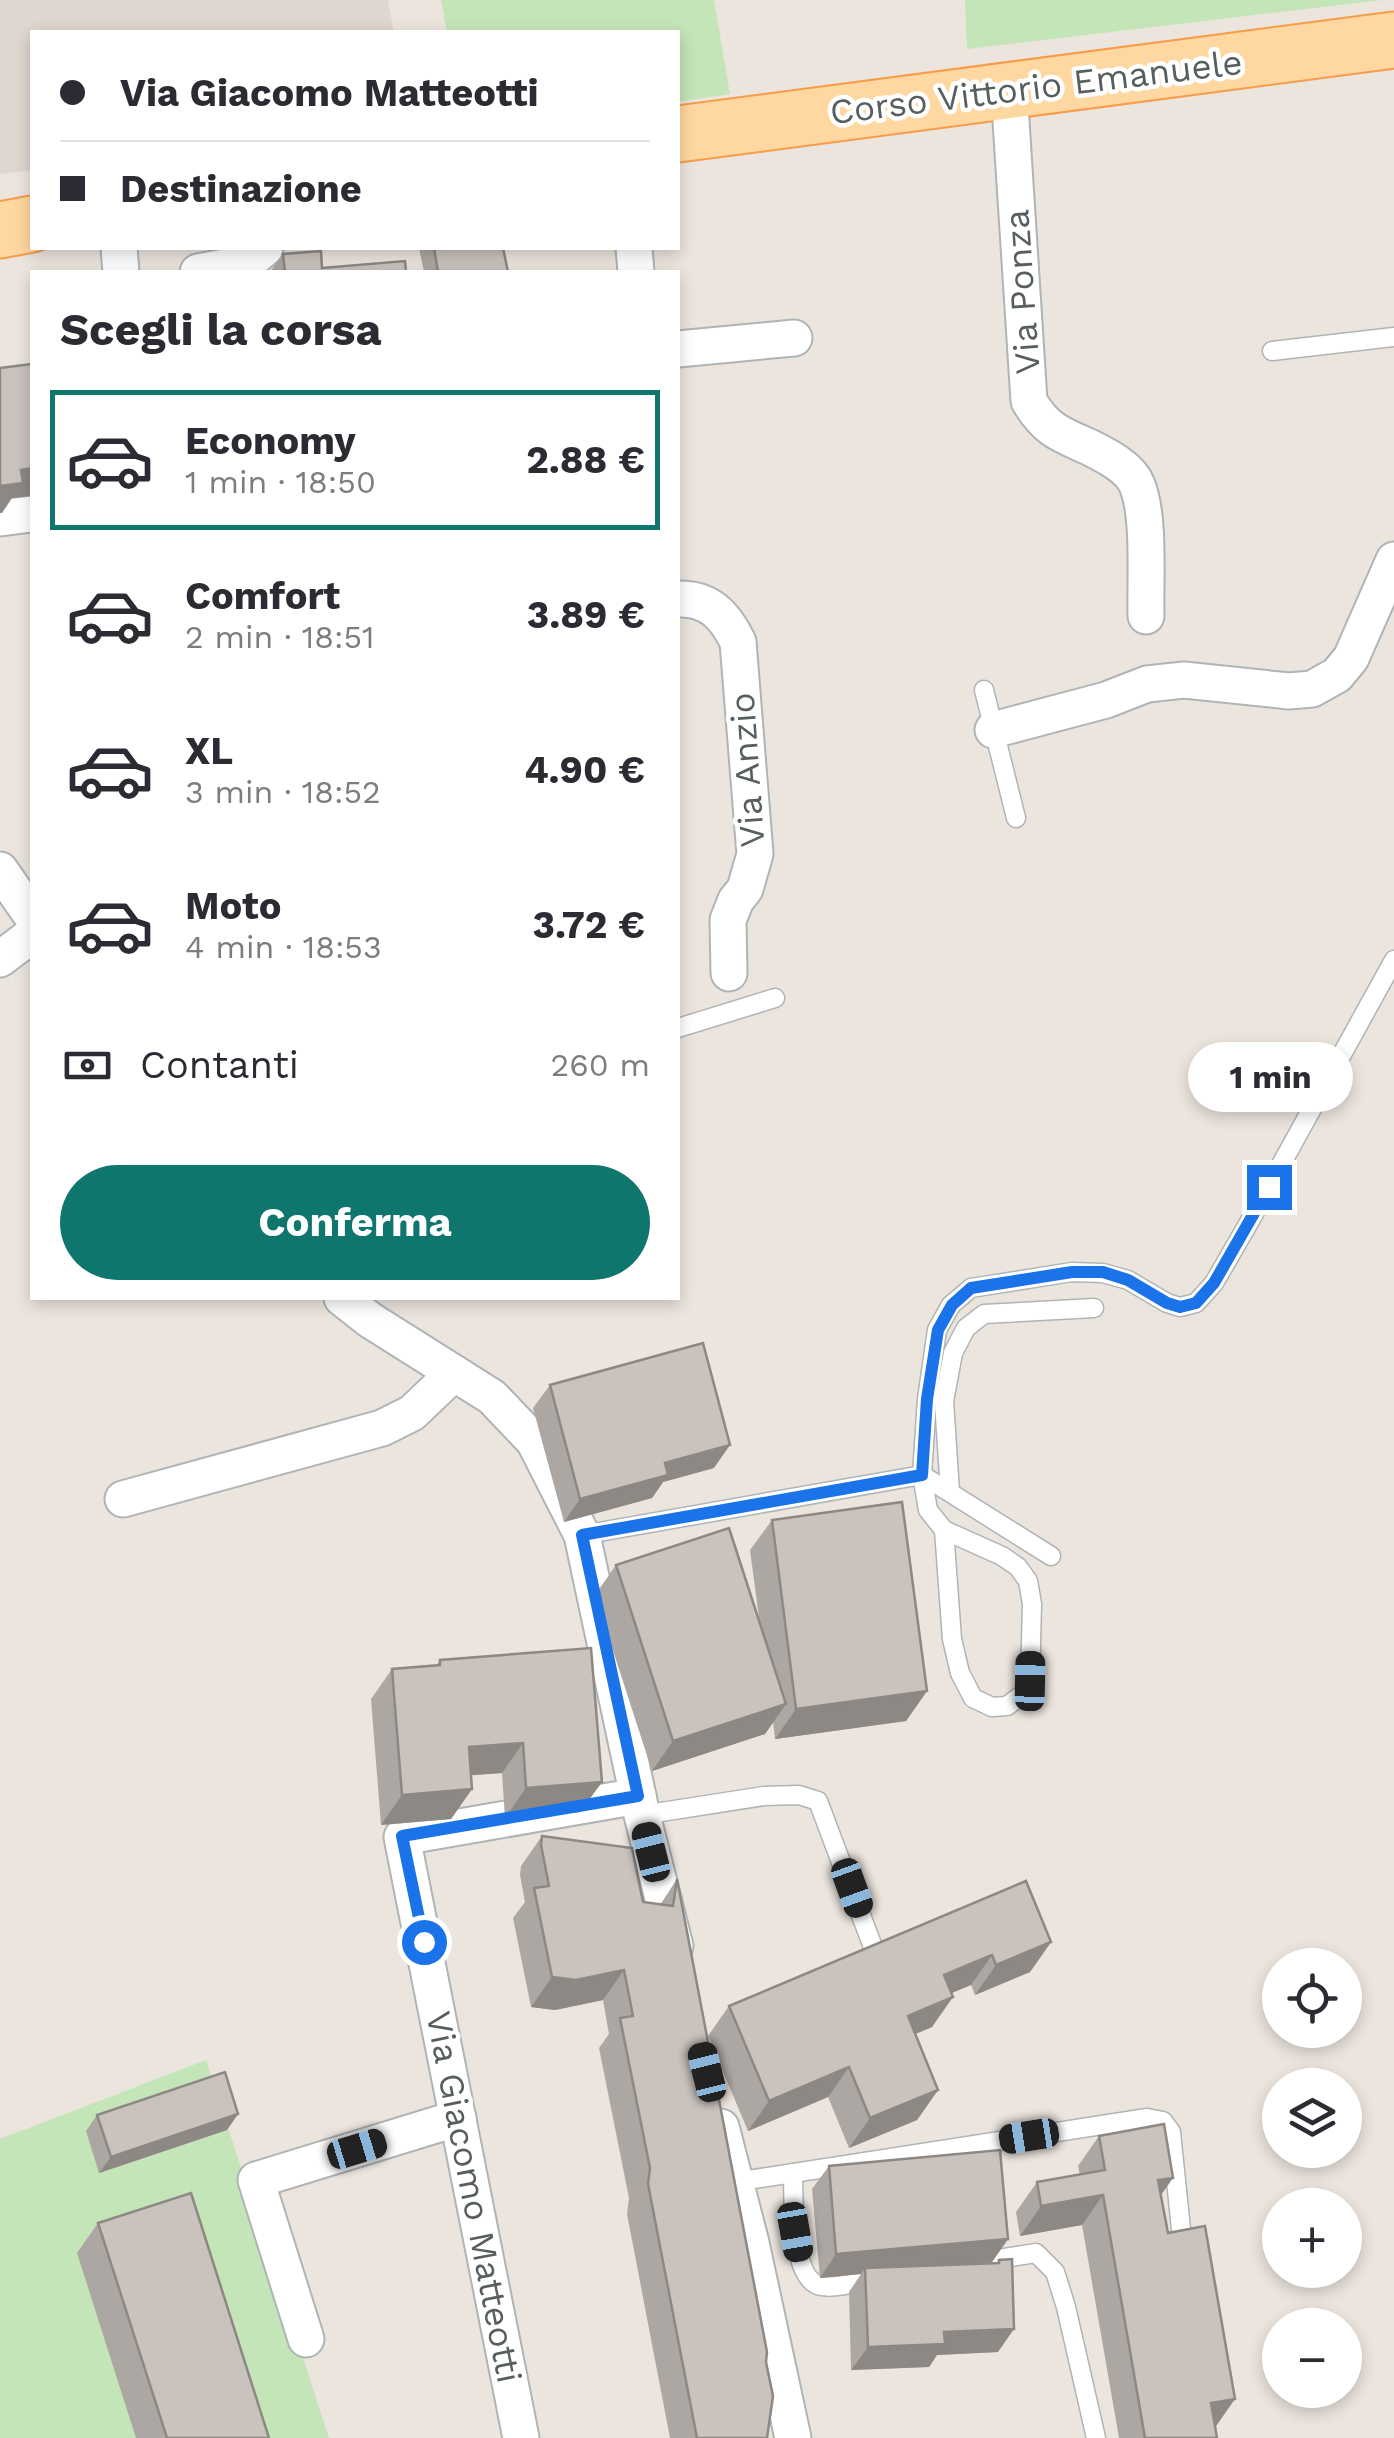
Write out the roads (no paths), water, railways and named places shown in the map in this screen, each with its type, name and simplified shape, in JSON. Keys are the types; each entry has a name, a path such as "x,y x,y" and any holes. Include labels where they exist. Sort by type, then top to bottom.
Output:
{"main road":[{"name":"Corso Vittorio Emanuele","path":"680,134 1394,40"},
{"path":"0,230 30,224"}],"street":[{"name":"Via Ponza","path":"1010,90 1029,402 1040,420 1114,460 1136,482 1144,524 1146,616"},
{"path":"209,270 247,263 263,250"},
{"path":"680,349 794,338"},
{"path":"0,518 30,514"},
{"path":"993,730 1106,700 1148,684 1184,680 1272,690 1312,688 1337,675 1350,658 1394,560"},
{"name":"Via Anzio","path":"680,599 699,600 718,610 738,642 755,854 745,888 728,920 730,973"},
{"path":"0,870 30,913"},
{"path":"0,959 30,936"},
{"path":"345,1300 492,1397 534,1441 582,1535 640,1805 681,1970"},
{"path":"123,1499 382,1428 412,1413 454,1373"},
{"name":"Via Giacomo Matteotti","path":"522,2438 402,1836 640,1805"},
{"path":"716,2105 793,2438"},
{"path":"306,2340 256,2180 458,2118"}],"lane":[{"path":"1272,352 1394,337"},
{"path":"984,690 1016,818"},
{"path":"944,1530 952,1639 960,1673 973,1698 992,1708 1006,1706 1023,1694 1030,1681 1032,1604 1028,1581 1018,1567 1002,1556 944,1530 928,1510 922,1475 927,1399 938,1330 952,1305 971,1288 1072,1272 1116,1276 1180,1307 1196,1303 1214,1283 1251,1219 1394,960"},
{"path":"680,1027 775,998"},
{"path":"950,1492 944,1401 953,1353 966,1328 984,1314 1094,1308"},
{"path":"582,1535 922,1475 1051,1556"},
{"path":"640,1805 799,1795 818,1801 876,1956"},
{"path":"736,2182 1147,2118 1162,2122 1171,2132 1182,2239"},
{"path":"792,2174 795,2232 807,2278 820,2286 891,2276"},
{"path":"946,2267 1036,2253 1056,2272 1096,2438"}]}
